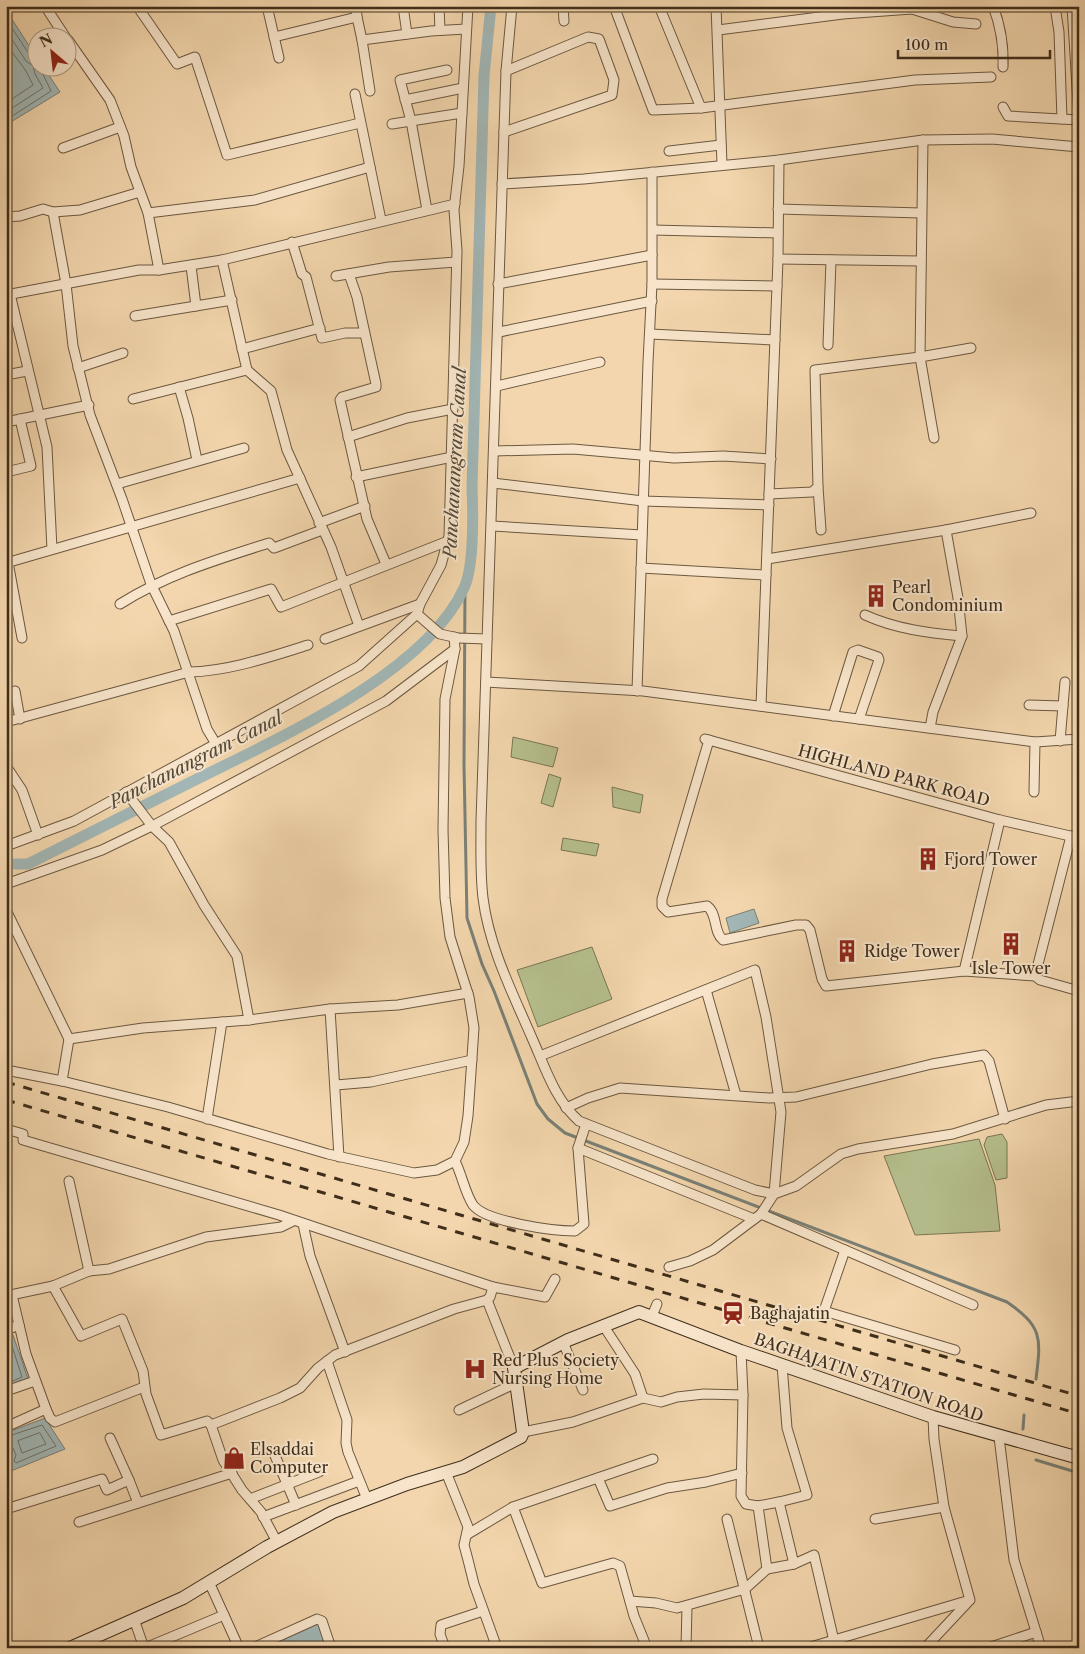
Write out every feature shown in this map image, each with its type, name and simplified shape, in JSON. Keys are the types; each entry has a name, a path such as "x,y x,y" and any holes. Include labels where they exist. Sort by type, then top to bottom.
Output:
{"street":[{"path":"45,6 60,28"},
{"path":"137,6 176,64 194,57 227,155 360,123"},
{"path":"267,6 278,58"},
{"path":"356,6 370,91"},
{"path":"403,6 407,34"},
{"path":"439,6 440,30"},
{"path":"468,6 455,204 456,262 453,409 448,541 441,565 420,604 421,617 440,634 456,638 487,639"},
{"path":"512,6 506,72 498,284 499,332 481,822 483,898 490,932 511,990 554,1088 566,1108 585,1127 756,1190 774,1194 796,1186 841,1154 858,1149 953,1134 1046,1105 1079,1100"},
{"path":"563,6 564,21"},
{"path":"614,6 654,110 700,108 915,80 991,77"},
{"path":"658,6 700,108"},
{"path":"716,6 722,164"},
{"path":"993,6 1004,46 1003,67"},
{"path":"1055,6 1059,32 1062,119"},
{"path":"1003,107 1008,116 1079,120 1072,6"},
{"path":"718,30 843,14 912,9 953,22 976,24"},
{"path":"274,37 357,17"},
{"path":"362,40 440,30 466,29"},
{"path":"504,132 612,95 614,80 600,39 595,37 588,37 506,72"},
{"path":"78,55 110,100 148,213 159,270"},
{"path":"427,210 411,121 400,80 447,70"},
{"path":"405,100 463,88"},
{"path":"355,94 381,220"},
{"path":"392,124 462,113"},
{"path":"63,148 120,127"},
{"path":"502,184 780,160 923,140 1000,140 1079,147"},
{"path":"923,140 920,357 934,438"},
{"path":"669,151 721,145"},
{"path":"762,706 780,160"},
{"path":"148,213 255,200 370,167"},
{"path":"637,691 652,301 652,172"},
{"path":"6,217 20,216 43,209 53,212 80,210 140,192"},
{"path":"52,549 48,456 8,294 139,270 159,270 222,260 381,220 455,204"},
{"path":"778,209 921,214"},
{"path":"53,212 78,368 89,405 90,415 117,484 151,584 169,622 207,729 216,744"},
{"path":"653,230 778,233"},
{"path":"292,242 302,274 306,277 322,338 345,333 363,333"},
{"path":"498,284 652,255"},
{"path":"778,258 920,261"},
{"path":"222,260 247,370 271,391 287,450 343,581 358,626"},
{"path":"828,345 830,260"},
{"path":"336,276 389,266 456,262"},
{"path":"191,266 196,306"},
{"path":"349,274 357,297 363,333 376,384 373,388 340,398 356,477 371,532 386,564"},
{"path":"652,284 777,286"},
{"path":"135,316 232,300"},
{"path":"499,332 652,301"},
{"path":"242,349 320,328"},
{"path":"650,334 775,340"},
{"path":"822,530 818,487 815,370 920,357 972,348"},
{"path":"78,368 123,353"},
{"path":"497,386 600,362"},
{"path":"133,400 247,370"},
{"path":"6,375 27,371"},
{"path":"178,387 188,418 197,460"},
{"path":"6,422 89,405"},
{"path":"348,437 407,418 453,409"},
{"path":"6,472 31,466 20,419"},
{"path":"117,484 244,448"},
{"path":"494,451 573,449 674,458 723,456 771,459"},
{"path":"356,477 452,457"},
{"path":"22,638 7,562 130,526 146,524 300,478"},
{"path":"493,483 643,501 769,505"},
{"path":"769,494 812,492 818,487"},
{"path":"120,604 151,584 269,543 274,548 365,506"},
{"path":"767,559 946,530 1031,513"},
{"path":"492,526 642,535"},
{"path":"930,728 933,712 962,636 958,598 946,530"},
{"path":"169,622 271,589 280,607 448,541"},
{"path":"641,568 766,575"},
{"path":"325,639 420,604"},
{"path":"864,615 885,624 904,629 962,636"},
{"path":"6,846 74,822 359,666 421,617"},
{"path":"456,638 445,699 443,830 445,898 450,937 468,993 474,1028 467,1125 457,1166 472,1203 485,1214 538,1228 574,1231 584,1224 578,1148 585,1127"},
{"path":"6,722 188,672 208,672 258,662 308,645"},
{"path":"6,884 102,850 152,826 386,700 454,649"},
{"path":"832,716 853,652 858,650 878,657 879,660 858,719"},
{"path":"486,682 637,691 1034,742 1079,739"},
{"path":"1060,741 1065,682"},
{"path":"15,691 20,719"},
{"path":"1030,705 1063,706"},
{"name":"HIGHLAND PARK ROAD","path":"964,971 826,986 822,979 810,930 806,925 796,925 723,940 719,937 712,909 707,906 668,912 664,909 662,899 706,739 1000,820 1075,837"},
{"path":"1034,742 1034,792"},
{"path":"6,766 22,790 38,835"},
{"path":"126,792 152,826 169,842 204,905 237,956 249,1020"},
{"path":"1000,820 964,971 1034,976 1040,980 1079,991"},
{"path":"1034,976 1075,837"},
{"path":"6,910 69,1039 62,1081"},
{"path":"540,1056 755,970 766,1017 779,1097 780,1126 774,1194 768,1205 757,1216 713,1250 690,1261 669,1267"},
{"path":"706,990 736,1095"},
{"path":"69,1039 143,1028 249,1020 330,1009 398,1005 468,993"},
{"path":"330,1009 336,1085 338,1157"},
{"path":"208,1119 222,1022"},
{"path":"566,1108 588,1098 620,1088 796,1097 932,1064 984,1055 989,1062 1005,1119"},
{"path":"336,1085 371,1082 472,1060"},
{"path":"6,1070 62,1081 208,1119 338,1157 414,1173 457,1166"},
{"path":"6,1129 23,1134 23,1140 303,1224 493,1287 545,1297 555,1279"},
{"path":"578,1148 845,1250 973,1305"},
{"path":"69,1181 76,1220 89,1271"},
{"path":"144,1387 55,1422 50,1418 35,1382 9,1295 54,1286 89,1271 118,1266 206,1237 280,1227 293,1221"},
{"path":"303,1224 310,1256 345,1352"},
{"path":"845,1250 824,1311 955,1350"},
{"path":"54,1286 81,1336 122,1319 143,1371 144,1387 161,1434 207,1421 211,1425 223,1460 263,1517 277,1542"},
{"path":"70,1648 183,1598 277,1542 333,1512 463,1467 521,1437 523,1432 514,1368 487,1300 493,1287"},
{"path":"211,1425 280,1398 300,1388 327,1361 345,1352 454,1309 487,1300"},
{"path":"652,1316 656,1304"},
{"name":"BAGHAJATIN STATION ROAD","path":"514,1368 563,1342 639,1312 740,1351 933,1417 1079,1458"},
{"path":"6,1330 19,1325"},
{"path":"603,1325 634,1374 643,1398"},
{"path":"563,1342 583,1390"},
{"path":"740,1351 743,1395 741,1496 746,1504 758,1506 806,1494 787,1428 782,1364"},
{"path":"327,1361 347,1420 348,1452 367,1499"},
{"path":"6,1391 35,1382"},
{"path":"459,1410 516,1383"},
{"path":"523,1432 573,1422 643,1398 661,1402 677,1397 704,1394 743,1395"},
{"path":"6,1427 46,1409"},
{"path":"933,1417 934,1438 944,1506 970,1600"},
{"path":"999,1437 1014,1560 1041,1648"},
{"path":"110,1438 138,1503"},
{"path":"273,1451 296,1505"},
{"path":"468,1534 513,1507 653,1459"},
{"path":"250,1499 319,1472"},
{"path":"446,1472 468,1527 468,1534 464,1545 483,1611 497,1648"},
{"path":"78,1522 232,1473"},
{"path":"598,1478 610,1506 667,1488 706,1482 742,1473"},
{"path":"6,1509 102,1479 107,1490 129,1480"},
{"path":"263,1517 359,1481"},
{"path":"779,1502 794,1564"},
{"path":"758,1506 767,1569"},
{"path":"875,1519 944,1506"},
{"path":"513,1507 542,1583 617,1563 620,1566 647,1648"},
{"path":"727,1519 759,1648"},
{"path":"630,1601 656,1602 677,1608 687,1606 745,1589 767,1569 794,1564 814,1555 834,1641"},
{"path":"209,1582 239,1648"},
{"path":"807,1648 970,1600"},
{"path":"924,1648 970,1600"},
{"path":"686,1648 687,1606"},
{"path":"445,1648 440,1634 441,1625 483,1611"},
{"path":"134,1619 145,1648 224,1615"},
{"path":"253,1648 317,1619 322,1620 331,1648"},
{"path":"988,1648 1036,1632"}],"green space":[{"path":"513,737 558,748 553,767 511,757"},
{"path":"549,774 561,778 553,807 541,803"},
{"path":"612,787 643,795 640,813 613,807"},
{"path":"563,838 599,844 596,856 561,850"},
{"path":"592,947 612,999 538,1027 517,970"},
{"path":"1002,1134 1007,1142 1007,1178 996,1180 984,1145 987,1137"},
{"path":"979,1139 995,1185 1000,1231 915,1235 884,1156"}],"water":[{"path":"6,10 28,44 28,78 51,78 60,92 6,125"},
{"path":"754,909 759,923 730,933 726,918"},
{"path":"13,1335 29,1382 6,1389 6,1337"},
{"path":"45,1418 65,1449 6,1473 6,1458 11,1456 6,1444 6,1433"},
{"path":"320,1622 326,1648 262,1648"}],"waterway":[{"name":"Panchanangram Canal","path":"6,864 28,864 267,744 346,700 384,675 418,648 445,619 464,588 470,567 472,539 484,76 491,6"},
{"path":"465,586 464,765 467,918 482,964 537,1104 548,1119 565,1133 1007,1302 1027,1319 1037,1335 1039,1353 1036,1379"},
{"path":"1023,1429 1024,1415"},
{"path":"1036,1460 1079,1473"}],"railway":[{"path":"6,1082 1079,1396"},
{"path":"6,1100 1079,1414"}],"place":[{"name":"Pearl Condominium","path":"876,596"},
{"name":"Fjord Tower","path":"928,859"},
{"name":"Isle Tower","path":"1011,944"},
{"name":"Ridge Tower","path":"847,951"},
{"name":"Baghajatin","path":"733,1313"},
{"name":"Red Plus Society Nursing Home","path":"475,1369"},
{"name":"Elsaddai Computer","path":"234,1458"}]}
